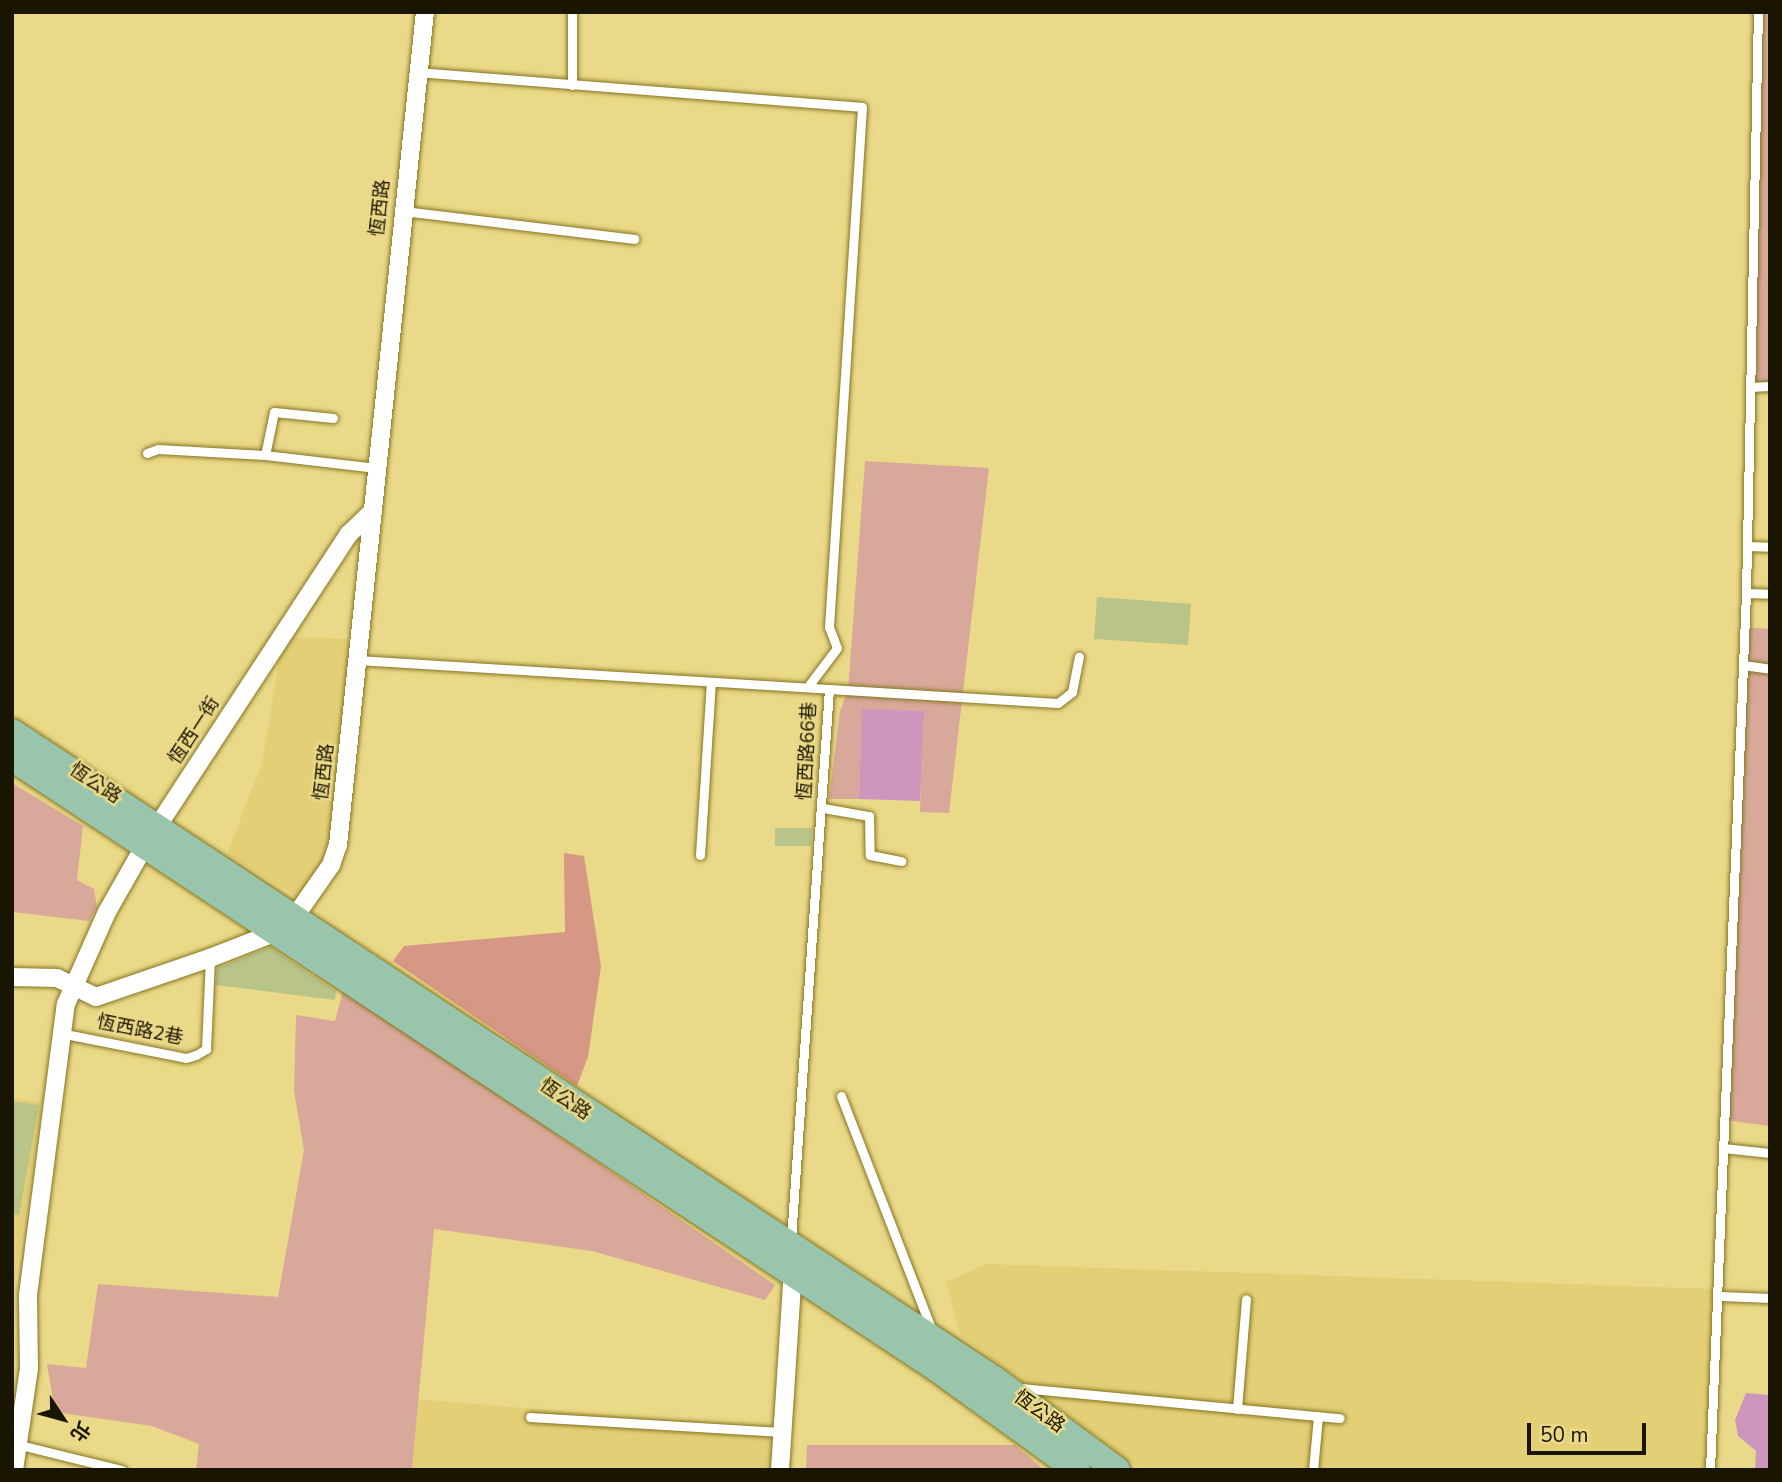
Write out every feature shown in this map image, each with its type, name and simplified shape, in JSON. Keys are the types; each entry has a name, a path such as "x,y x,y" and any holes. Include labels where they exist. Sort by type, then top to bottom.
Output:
{"main road":[{"name":"恆公路","path":"12,732 296,915 583,1113 935,1340 1005,1387 1117,1470"},
{"name":"恆公路","path":"12,758 794,1279 936,1368 1077,1470"}],"street":[{"name":"恆西路","path":"12,977 57,978 96,997 274,933 296,915 319,886 338,845 402,211 425,12"},
{"name":"恆西一街","path":"74,986 144,847 349,534 371,513"},
{"path":"13,1470 20,1445 20,1294 59,1032 74,986"},
{"path":"780,1470 794,1279 791,1245"}],"lane":[{"path":"1710,1470 1721,1296 1723,1148 1744,665 1758,12"},
{"path":"572,14 572,85"},
{"path":"418,72 862,107 829,627 837,648 809,685"},
{"path":"402,211 634,239"},
{"path":"1751,387 1770,386"},
{"path":"265,455 274,412 333,418"},
{"path":"147,453 158,449 265,455 376,468"},
{"path":"1747,546 1770,547"},
{"path":"1746,593 1770,594"},
{"path":"829,689 1058,703 1072,692 1079,657"},
{"name":"恆西路66巷","path":"357,660 711,682 809,685 829,689 823,808 791,1245"},
{"path":"1744,665 1770,669"},
{"path":"700,855 711,682"},
{"path":"823,808 869,816 870,855 901,861"},
{"name":"恆西路2巷","path":"59,1032 186,1058 196,1055 206,1049 210,958"},
{"path":"841,1096 935,1340"},
{"path":"1723,1148 1770,1153"},
{"path":"1721,1296 1770,1298"},
{"path":"1237,1409 1246,1299"},
{"path":"1005,1387 1340,1418"},
{"path":"530,1416 782,1432"},
{"path":"1313,1470 1318,1416"},
{"path":"20,1445 122,1470"}],"shaded area":[{"path":"1758,12 1770,12 1770,386 1751,387"},
{"path":"865,461 989,468 949,813 920,812 923,711 863,710 859,799 829,799 840,711 848,690"},
{"path":"1745,627 1770,629 1770,1126 1725,1120"},
{"path":"283,637 365,639 344,846 310,905 227,854 262,763"},
{"path":"862,709 924,711 920,801 859,799"},
{"path":"12,783 83,826 77,880 94,889 97,908 89,921 12,912"},
{"path":"564,853 584,856 601,966 588,1057 577,1086 393,961 404,946 565,932"},
{"path":"344,987 775,1285 765,1300 592,1251 434,1229 412,1470 196,1470 199,1444 152,1426 55,1412 47,1364 86,1368 98,1284 278,1297 304,1150 294,1091 296,1015 335,1021"},
{"path":"12,1098 42,1102 15,1279 12,1279"},
{"path":"986,1264 1716,1289 1704,1470 1142,1470 960,1335 946,1282"},
{"path":"1746,1393 1770,1395 1770,1470 1755,1470 1756,1451 1738,1436 1735,1420"},
{"path":"415,1399 777,1429 776,1470 412,1470"},
{"path":"807,1445 1015,1445 1044,1470 806,1470"}],"building":[{"path":"1097,597 1191,604 1188,645 1094,639"},
{"path":"775,828 812,828 811,846 775,846"},
{"path":"270,947 336,991 335,1000 216,985 217,968"},
{"path":"12,1101 39,1105 19,1215 12,1214"}]}
